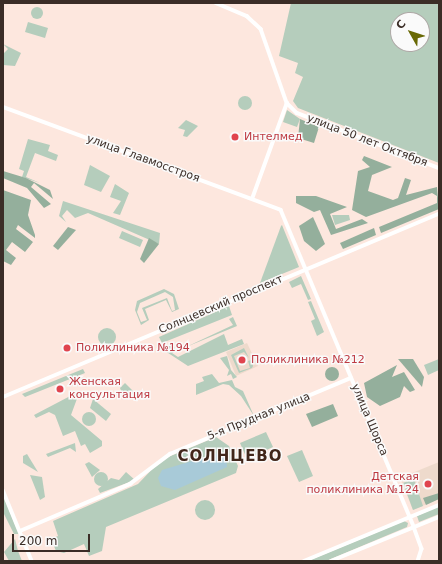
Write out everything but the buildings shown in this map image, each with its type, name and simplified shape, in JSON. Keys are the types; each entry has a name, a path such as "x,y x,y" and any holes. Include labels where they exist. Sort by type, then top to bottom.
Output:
{"street":[{"path":"216,3 247,16 261,30 287,103 252,199"},
{"name":"улица 50 лет Октября","path":"287,103 312,121 439,168"},
{"name":"улица Главмосстроя","path":"3,107 252,199 282,212"},
{"name":"улица Щорса","path":"282,212 305,270 414,527 422,549 418,561"},
{"name":"Солнцевский проспект","path":"3,397 439,214"},
{"name":"5-я Прудная улица","path":"20,531 130,484 170,454 351,378"},
{"path":"3,490 32,561"},
{"path":"304,561 439,504"},
{"path":"331,561 439,517"}],"shaded area":[{"name":"Поликлиника №212","path":"247,343 258,366 236,376 226,352"},
{"path":"439,462 439,499 413,510 400,478"}],"green space":[{"path":"291,3 439,3 439,163 298,108 293,101 303,77 295,73 298,63 279,56"},
{"path":"35,7 39,7 43,13 39,19 35,19 31,15 31,11"},
{"path":"28,22 48,28 45,38 25,32"},
{"path":"3,44 21,53 15,66 3,65 3,54 8,49"},
{"path":"245,96 250,98 252,103 250,108 245,110 240,108 238,103 240,98"},
{"path":"287,110 300,119 297,127 283,122"},
{"path":"300,119 319,127 314,143 298,138"},
{"path":"186,120 198,126 187,137 183,136 185,130 178,128"},
{"path":"28,139 50,145 48,151 58,155 56,161 35,153 26,177 40,183 22,177 24,171 19,169"},
{"path":"364,156 392,167 372,175 368,191 393,200 398,198 405,178 411,180 406,195 437,187 439,209 381,233 379,227 437,203 437,196 432,193 366,217 352,210 358,171 370,167 362,160"},
{"path":"90,165 110,176 101,192 84,185"},
{"path":"3,171 26,178 50,190 53,199 34,183 31,187 51,204 44,208 27,188 3,178"},
{"path":"115,184 129,193 120,215 113,213 121,201 110,197"},
{"path":"3,190 31,200 28,215 35,235 35,238 18,225 16,229 33,242 25,252 12,242 6,250 16,258 11,265 3,261"},
{"path":"296,196 316,196 347,207 330,214 336,229 362,219 368,223 331,235 320,210 314,212 296,203"},
{"path":"63,201 160,233 159,244 88,213 75,218 67,210 62,216 66,222 59,216"},
{"path":"332,215 349,215 350,220 335,225"},
{"path":"313,217 325,244 316,251 304,241 299,226"},
{"path":"282,225 299,267 260,283 281,226"},
{"path":"68,227 76,230 58,250 53,246"},
{"path":"374,228 376,235 343,249 340,243"},
{"path":"122,231 143,240 140,247 119,238"},
{"path":"149,238 159,244 144,263 140,259"},
{"path":"301,276 311,299 308,300 301,284 292,288 289,282"},
{"path":"164,289 174,294 179,309 172,312 166,300 145,309 149,320 141,325 135,310 137,301","holes":["165,292 173,297 175,310 172,311 167,298 142,308 147,320 141,322 137,312 140,303"]},
{"path":"311,301 324,332 317,336 311,321 315,319 308,302"},
{"path":"229,306 232,315 162,343 159,337"},
{"path":"233,317 237,326 186,347 233,325 229,319"},
{"path":"107,328 113,331 116,337 113,343 107,346 101,343 98,337 101,331"},
{"path":"224,334 228,345 242,339 244,344 188,366 162,349 173,344 176,351 172,353 178,357"},
{"path":"244,348 249,358 244,352 234,356 240,371 250,368 248,361 251,360 253,366 252,368 239,373 231,355"},
{"path":"227,356 231,370 237,377 233,379 231,374 227,376 229,370 220,358"},
{"path":"398,359 413,359 424,377 422,387"},
{"path":"439,359 439,370 428,375 424,365"},
{"path":"397,365 392,377 404,372 415,390 410,392 404,386 400,397 380,406 367,397 364,383"},
{"path":"332,367 337,369 339,374 337,379 332,381 327,379 325,374 327,369"},
{"path":"83,369 85,373 25,397 22,394"},
{"path":"212,374 219,383 232,380 235,387 243,391 254,416 241,396 229,385 223,384 196,395 196,384 204,381 202,377"},
{"path":"125,383 135,393 124,398 120,388"},
{"path":"74,394 78,396 71,415 102,441 102,446 90,453 85,444 81,446 75,431 63,436 55,415 49,412 36,418 34,415"},
{"path":"93,399 111,414 106,421 90,408"},
{"path":"333,404 338,416 312,427 306,414"},
{"path":"86,412 92,412 96,416 96,422 92,426 86,426 82,422 82,416"},
{"path":"266,432 273,447 247,459 240,443"},
{"path":"216,437 229,446 238,466 236,473 106,527 102,551 89,556 84,544 64,553 56,551 51,539 58,536 53,521 138,484 161,460"},
{"path":"75,443 76,452 70,448 48,457 46,454"},
{"path":"302,450 313,476 299,482 287,456"},
{"path":"27,454 38,472 23,463 23,456"},
{"path":"89,462 100,470 92,477 85,464"},
{"path":"101,472 106,474 108,479 106,484 101,486 96,484 94,479 96,474"},
{"path":"126,472 135,480 100,493 98,489 111,478 119,480"},
{"path":"30,475 42,477 45,497 40,500"},
{"path":"414,479 423,506 413,510 403,483"},
{"path":"439,493 439,499 426,505 423,498"},
{"path":"3,495 19,534 14,534 3,512"},
{"path":"205,500 212,503 215,510 212,517 205,520 198,517 195,510 198,503"},
{"path":"439,506 439,514 419,522 417,516"},
{"path":"404,521 408,523 407,527 326,561 308,561"},
{"path":"15,539 22,561 9,561 4,552"}],"water":[{"path":"219,453 226,454 227,467 175,490 161,486 158,478 162,470"}],"place":[{"name":"Интелмед","path":"235,137"},
{"name":"Поликлиника №194","path":"67,348"},
{"name":"Поликлиника №212","path":"242,360"},
{"name":"Женская консультация","path":"60,389"},
{"name":"Детская поликлиника №124","path":"428,484"}],"district":[{"name":"СОЛНЦЕВО","path":"230,457"}]}
